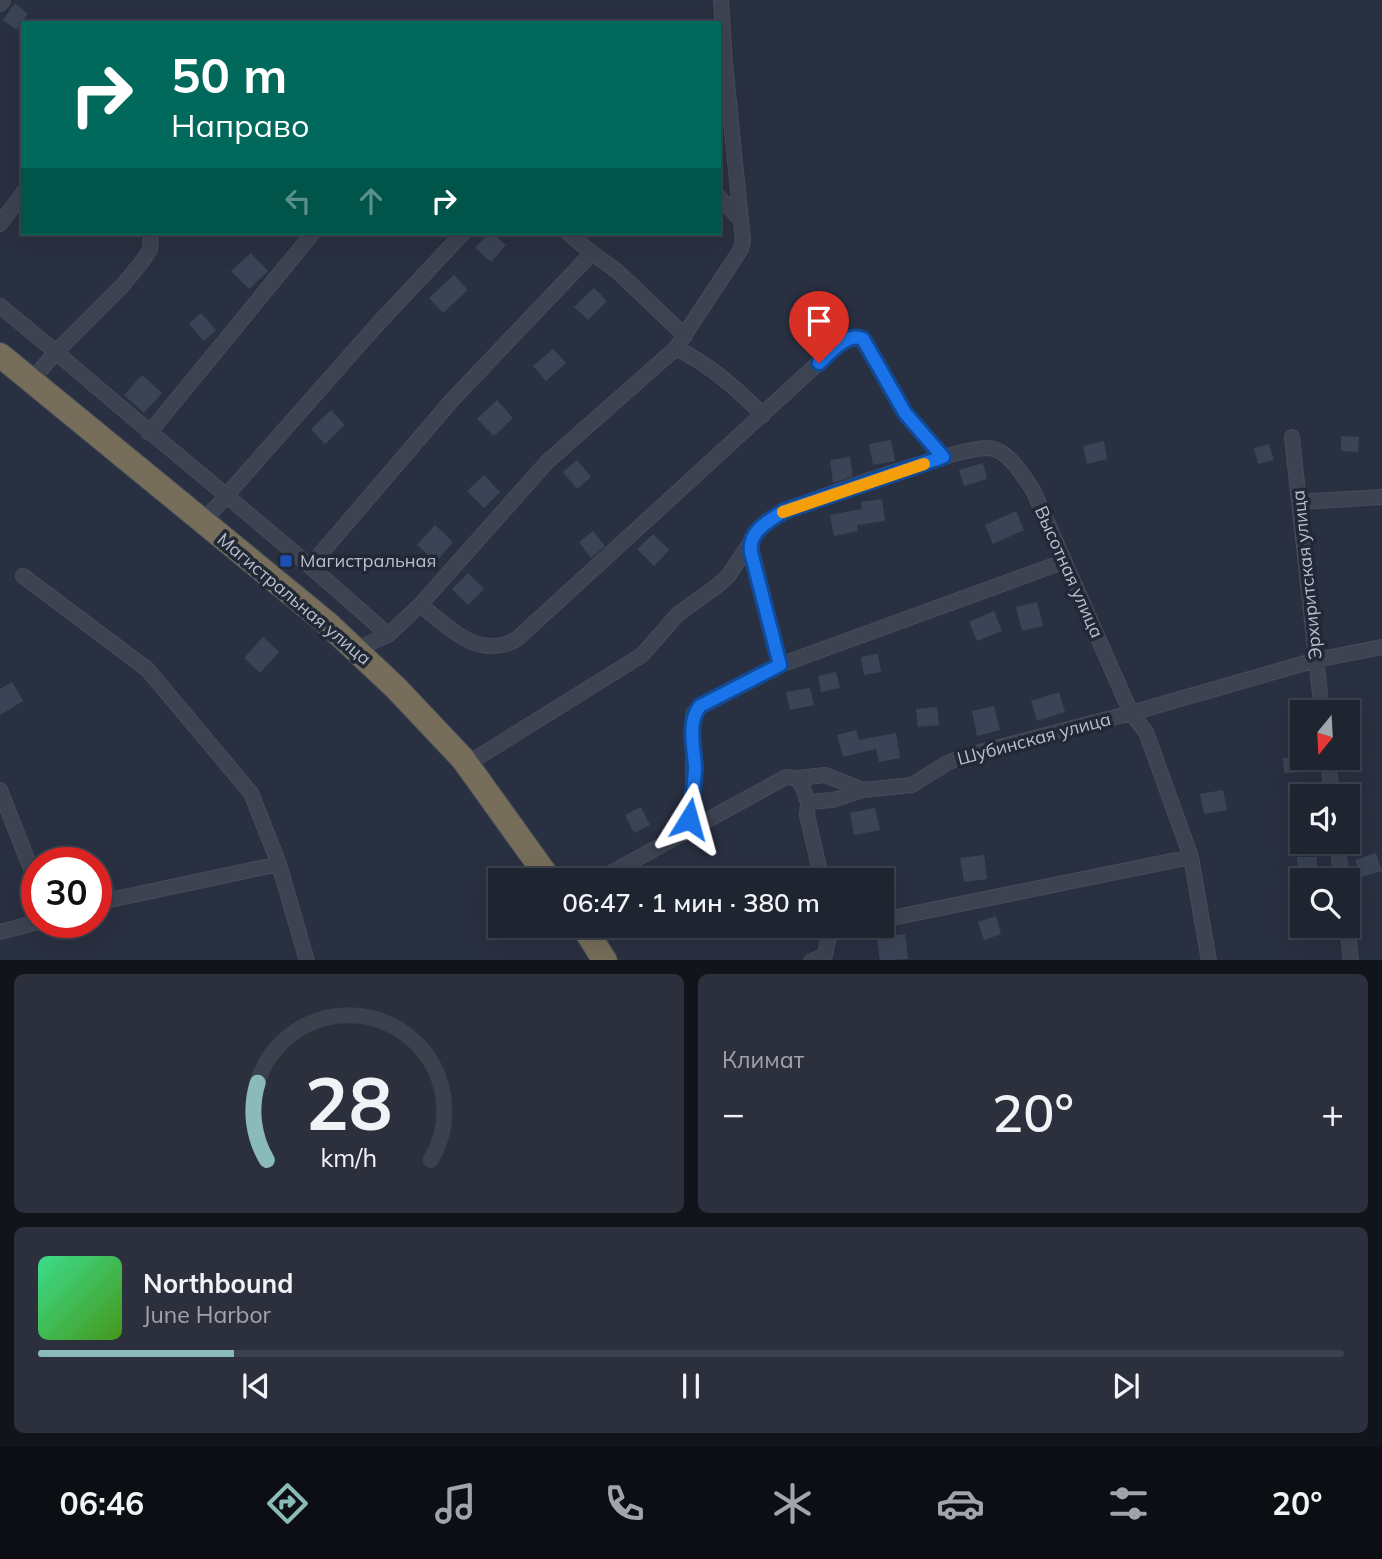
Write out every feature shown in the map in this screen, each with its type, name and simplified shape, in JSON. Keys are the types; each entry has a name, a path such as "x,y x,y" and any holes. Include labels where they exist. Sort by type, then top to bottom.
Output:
{"highway":[{"name":"Магистральная улица","path":"0,355 356,649 467,764 541,868"},
{"path":"591,938 605,960"}],"street":[{"path":"356,649 388,635 420,605 547,461 676,348 741,249 722,0"},
{"path":"0,224 21,196"},
{"path":"721,199 740,219"},
{"path":"31,381 122,286 150,250 152,235"},
{"path":"149,433 311,235"},
{"path":"202,522 375,327 461,235"},
{"path":"570,235 617,271 685,336"},
{"path":"311,565 453,399 592,253"},
{"path":"0,306 149,433 311,565 388,635"},
{"path":"420,605 474,644 495,648 517,639 838,345 857,336 863,339 905,413 943,457 784,511 761,526 729,575 678,614 642,655 467,764"},
{"path":"676,348 717,372 763,415"},
{"name":"Эрхиритская улица","path":"1292,437 1321,700"},
{"name":"Высотная улица","path":"943,457 987,448 999,451 1009,459 1033,491 1131,713 1146,732 1191,857 1209,960"},
{"path":"1299,502 1382,498"},
{"path":"750,543 780,665"},
{"path":"683,834 693,798 694,714 700,706 780,665 1063,562"},
{"path":"23,576 147,669 251,793 279,864 307,960"},
{"name":"Шубинская улица","path":"808,802 834,800 863,790 912,785 961,757 1131,713 1316,660 1382,647"},
{"path":"1362,653 1382,659"},
{"path":"618,868 786,777 825,775 863,790"},
{"path":"797,778 808,802 807,815 819,868"},
{"path":"0,790 22,847"},
{"path":"894,918 1191,857"},
{"path":"112,901 279,864"},
{"path":"0,932 21,926"},
{"path":"813,960 825,955 829,938"},
{"path":"1348,938 1351,960"}],"building":[{"path":"15,3 28,14 16,30 3,20"},
{"path":"487,235 495,235 506,245 491,262 475,248"},
{"path":"251,253 268,271 249,289 231,271"},
{"path":"454,275 468,290 443,313 429,298"},
{"path":"594,288 607,301 588,320 574,307"},
{"path":"201,313 216,330 204,341 189,324"},
{"path":"553,349 566,363 546,381 533,366"},
{"path":"142,375 162,393 144,413 124,395"},
{"path":"497,400 513,418 494,436 477,419"},
{"path":"331,410 345,425 325,444 311,429"},
{"path":"1341,436 1359,437 1358,452 1341,451"},
{"path":"891,440 895,461 873,465 869,444"},
{"path":"1104,441 1107,459 1087,464 1083,446"},
{"path":"1269,444 1274,460 1258,464 1254,448"},
{"path":"850,457 853,476 833,483 830,460"},
{"path":"577,460 591,477 577,489 563,472"},
{"path":"983,463 987,479 964,486 959,470"},
{"path":"484,475 500,492 484,508 467,491"},
{"path":"882,499 885,521 857,525 858,531 834,536 830,515 862,509 861,502"},
{"path":"1016,511 1024,530 993,544 985,525"},
{"path":"435,525 453,542 436,562 417,545"},
{"path":"593,531 605,546 591,558 579,542"},
{"path":"653,534 669,550 654,566 637,549"},
{"path":"468,573 484,589 468,605 452,589"},
{"path":"1037,602 1043,626 1022,631 1016,607"},
{"path":"994,611 1002,631 977,641 969,622"},
{"path":"263,637 279,652 260,673 244,658"},
{"path":"878,654 881,672 864,675 861,657"},
{"path":"836,672 840,688 821,692 818,676"},
{"path":"12,682 23,701 0,715 0,689"},
{"path":"810,688 814,705 790,710 786,692"},
{"path":"1059,692 1065,712 1037,721 1031,701"},
{"path":"994,706 1000,730 977,736 972,711"},
{"path":"937,707 939,725 918,727 916,709"},
{"path":"856,730 859,740 896,733 900,758 879,762 876,749 843,757 837,735"},
{"path":"1283,758 1290,758 1290,770 1303,772 1284,773"},
{"path":"1223,790 1227,810 1204,814 1200,794"},
{"path":"641,807 650,825 634,833 625,815"},
{"path":"875,808 880,830 854,835 850,813"},
{"path":"1376,853 1382,871 1361,877 1355,860"},
{"path":"984,855 987,879 964,882 960,858"},
{"path":"1297,857 1317,857 1317,868 1298,868"},
{"path":"996,916 1001,934 984,940 978,922"},
{"path":"905,934 908,959 880,960 877,938 894,938 894,935"}],"slow traffic":[{"path":"783,512 924,464"}],"place":[{"name":"Магистральная","path":"286,561"}],"route":[{"path":"689,819 695,768 692,727 694,714 700,706 780,665 751,552 750,543 754,535 761,526 784,511 943,457 905,413 863,339 852,337 838,345 819,363"}]}
